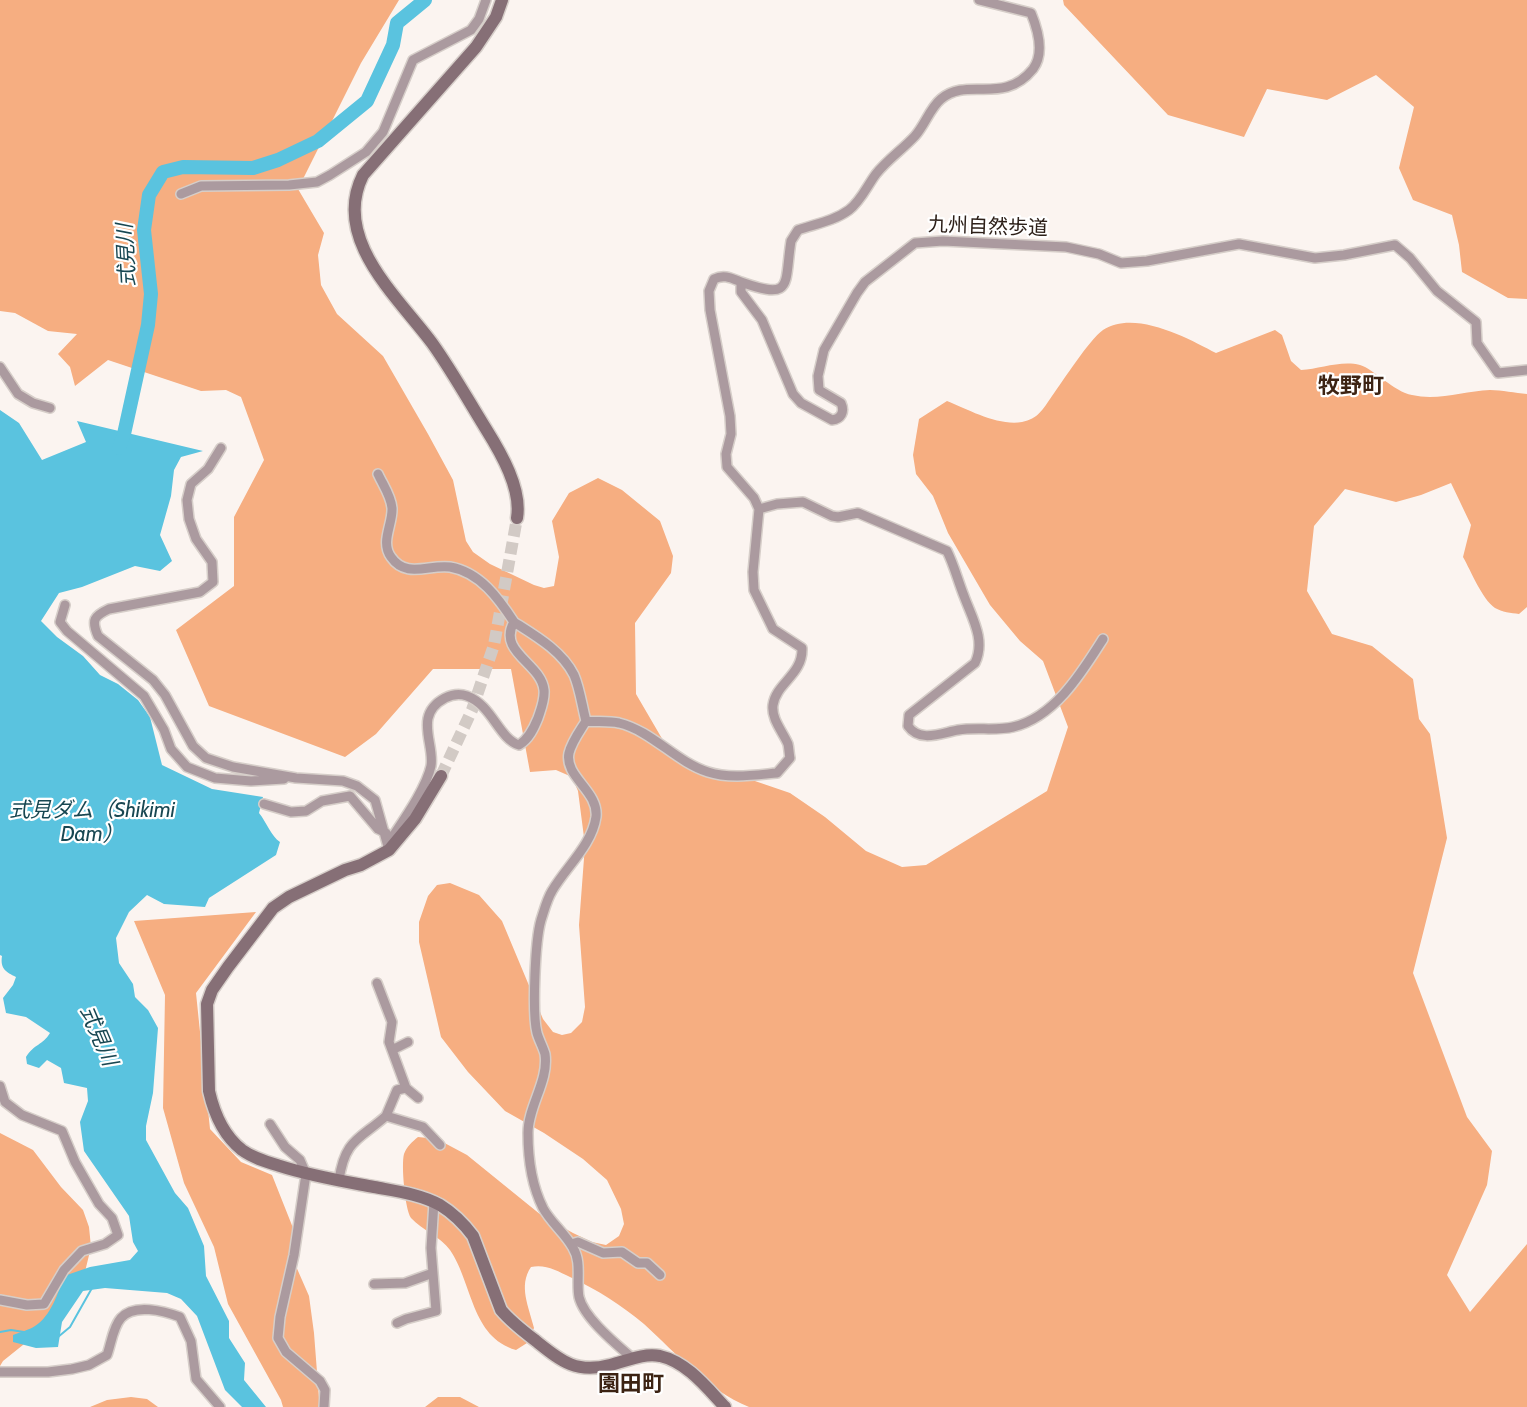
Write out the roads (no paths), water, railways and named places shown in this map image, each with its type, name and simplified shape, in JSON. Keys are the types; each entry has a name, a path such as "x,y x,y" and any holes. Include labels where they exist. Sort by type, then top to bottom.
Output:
{"street":[{"path":"181,194 201,186 279,186 317,182 351,162 366,152 383,132 413,60 471,30 479,20 486,0"},
{"path":"502,0 496,16 476,47 363,176 356,193 355,215 363,245 375,271 440,354 509,469 514,488 517,518"},
{"path":"586,721 619,723 708,772 740,776 777,773 790,758 788,745 772,709 774,698 797,670 802,657 802,648 773,629 754,590 759,509 754,498 728,467 726,454 731,434 730,416 710,310 709,291 714,279 720,276 726,276 766,291 780,288 786,281 793,235 798,230 837,217 850,210 877,173 916,135 942,98 960,90 1004,89 1020,82 1034,67 1040,52 1037,29 1031,13 979,0"},
{"name":"九州自然歩道","path":"741,282 741,291 762,320 793,394 801,403 832,420 841,416 842,407 841,403 819,390 818,376 824,350 865,282 915,243 942,241 1066,247 1099,254 1121,263 1147,261 1239,244 1315,258 1395,245 1410,258 1437,291 1476,322 1477,343 1498,373 1527,370"},
{"path":"0,368 18,394 33,403 50,408"},
{"path":"221,448 208,469 191,484 187,500 189,519 196,539 212,562 213,582 201,592 109,609 99,614 94,621 94,627 98,636 153,681 165,695 193,746 206,758 233,767 291,777 343,781 357,786 375,800 388,842"},
{"path":"378,474 390,498 392,509 387,538 390,557 402,567 415,571 432,567 452,567 470,574 489,587 514,622 540,638 561,657 574,676 586,721 575,737 569,754 571,766 577,778 595,800 596,815 593,830 551,892 540,922 535,1005 536,1032 545,1054 544,1072 529,1113 529,1155 535,1185 543,1207 571,1244 577,1259 582,1306 604,1333 632,1358"},
{"path":"759,509 777,504 803,502 832,516 858,513 947,552 973,616 979,637 979,654 975,663 909,715 908,726 918,736 932,736 961,729 1011,728 1028,723 1061,696 1084,669 1103,639"},
{"path":"65,605 60,622 76,639 144,696 164,730 171,749 187,767 216,778 251,781 291,777"},
{"path":"388,842 416,801 431,765 427,735 428,723 433,710 440,701 456,694 467,696 494,717 512,743 519,745 526,741 544,701 544,691 542,682 534,669 515,649 510,640 509,632 514,622"},
{"path":"441,776 415,819 361,865 313,884 273,909 212,990 207,1004 209,1091 212,1104 225,1130 243,1150 256,1157 306,1174 399,1192 434,1202 451,1213 472,1236 501,1310 509,1320 561,1361 586,1369 612,1365 646,1355 661,1356 672,1360 692,1374 725,1407"},
{"path":"264,804 291,813 306,811 322,801 350,796 388,842"},
{"path":"377,983 392,1022 389,1042 406,1088 418,1098"},
{"path":"392,1050 408,1042"},
{"path":"0,1086 5,1102 22,1115 62,1131 75,1162 99,1204 112,1218 118,1234 105,1244 82,1251 64,1270 44,1304 27,1305 0,1300"},
{"path":"339,1180 341,1164 355,1139 386,1116 397,1090 406,1088"},
{"path":"386,1116 423,1127 440,1145"},
{"path":"270,1124 285,1146 300,1160 306,1174 294,1255 279,1317 278,1338 286,1352 320,1381 325,1390 324,1407"},
{"path":"397,1323 436,1311 431,1248 434,1202"},
{"path":"571,1244 578,1242 603,1253 626,1254 638,1263 647,1263 660,1275"},
{"path":"374,1284 405,1283 433,1273"},
{"path":"0,1372 48,1372 89,1365 107,1355 119,1319 128,1313 154,1309 180,1317 191,1341 196,1379 220,1407"}],"water":[{"name":"式見ダム（Shikimi Dam）","path":"0,410 19,423 42,460 86,442 77,421 203,451 181,457 174,470 171,496 160,535 172,561 160,571 135,566 82,587 59,593 41,621 57,637 83,656 100,675 118,684 138,700 150,717 162,765 212,789 263,797 259,813 280,842 276,855 209,898 205,907 164,904 147,895 129,912 116,938 119,963 133,984 135,997 148,1010 158,1028 153,1093 146,1126 146,1140 175,1193 188,1208 204,1246 206,1276 229,1321 229,1338 245,1363 244,1380 266,1407 242,1407 225,1390 197,1316 181,1299 167,1293 105,1288 83,1291 62,1322 58,1347 36,1348 13,1342 13,1335 41,1322 53,1304 64,1276 90,1267 130,1260 138,1251 133,1242 129,1216 84,1151 80,1122 88,1101 87,1088 64,1083 61,1068 47,1060 39,1068 27,1064 26,1057 50,1033 26,1017 6,1013 3,998 16,977 4,970 0,955"}],"waterway":[{"name":"式見川","path":"119,448 148,325 151,294 144,230 149,195 163,172 183,167 253,168 278,160 318,141 367,101 393,45 397,23 425,0"},
{"path":"58,1337 70,1327 92,1288"},
{"path":"0,1332 11,1330 24,1332"}],"tunnel":[{"path":"441,776 472,710 494,645 517,518"}],"district":[{"name":"牧野町","path":"1351,387"},
{"name":"園田町","path":"631,1385"}]}
